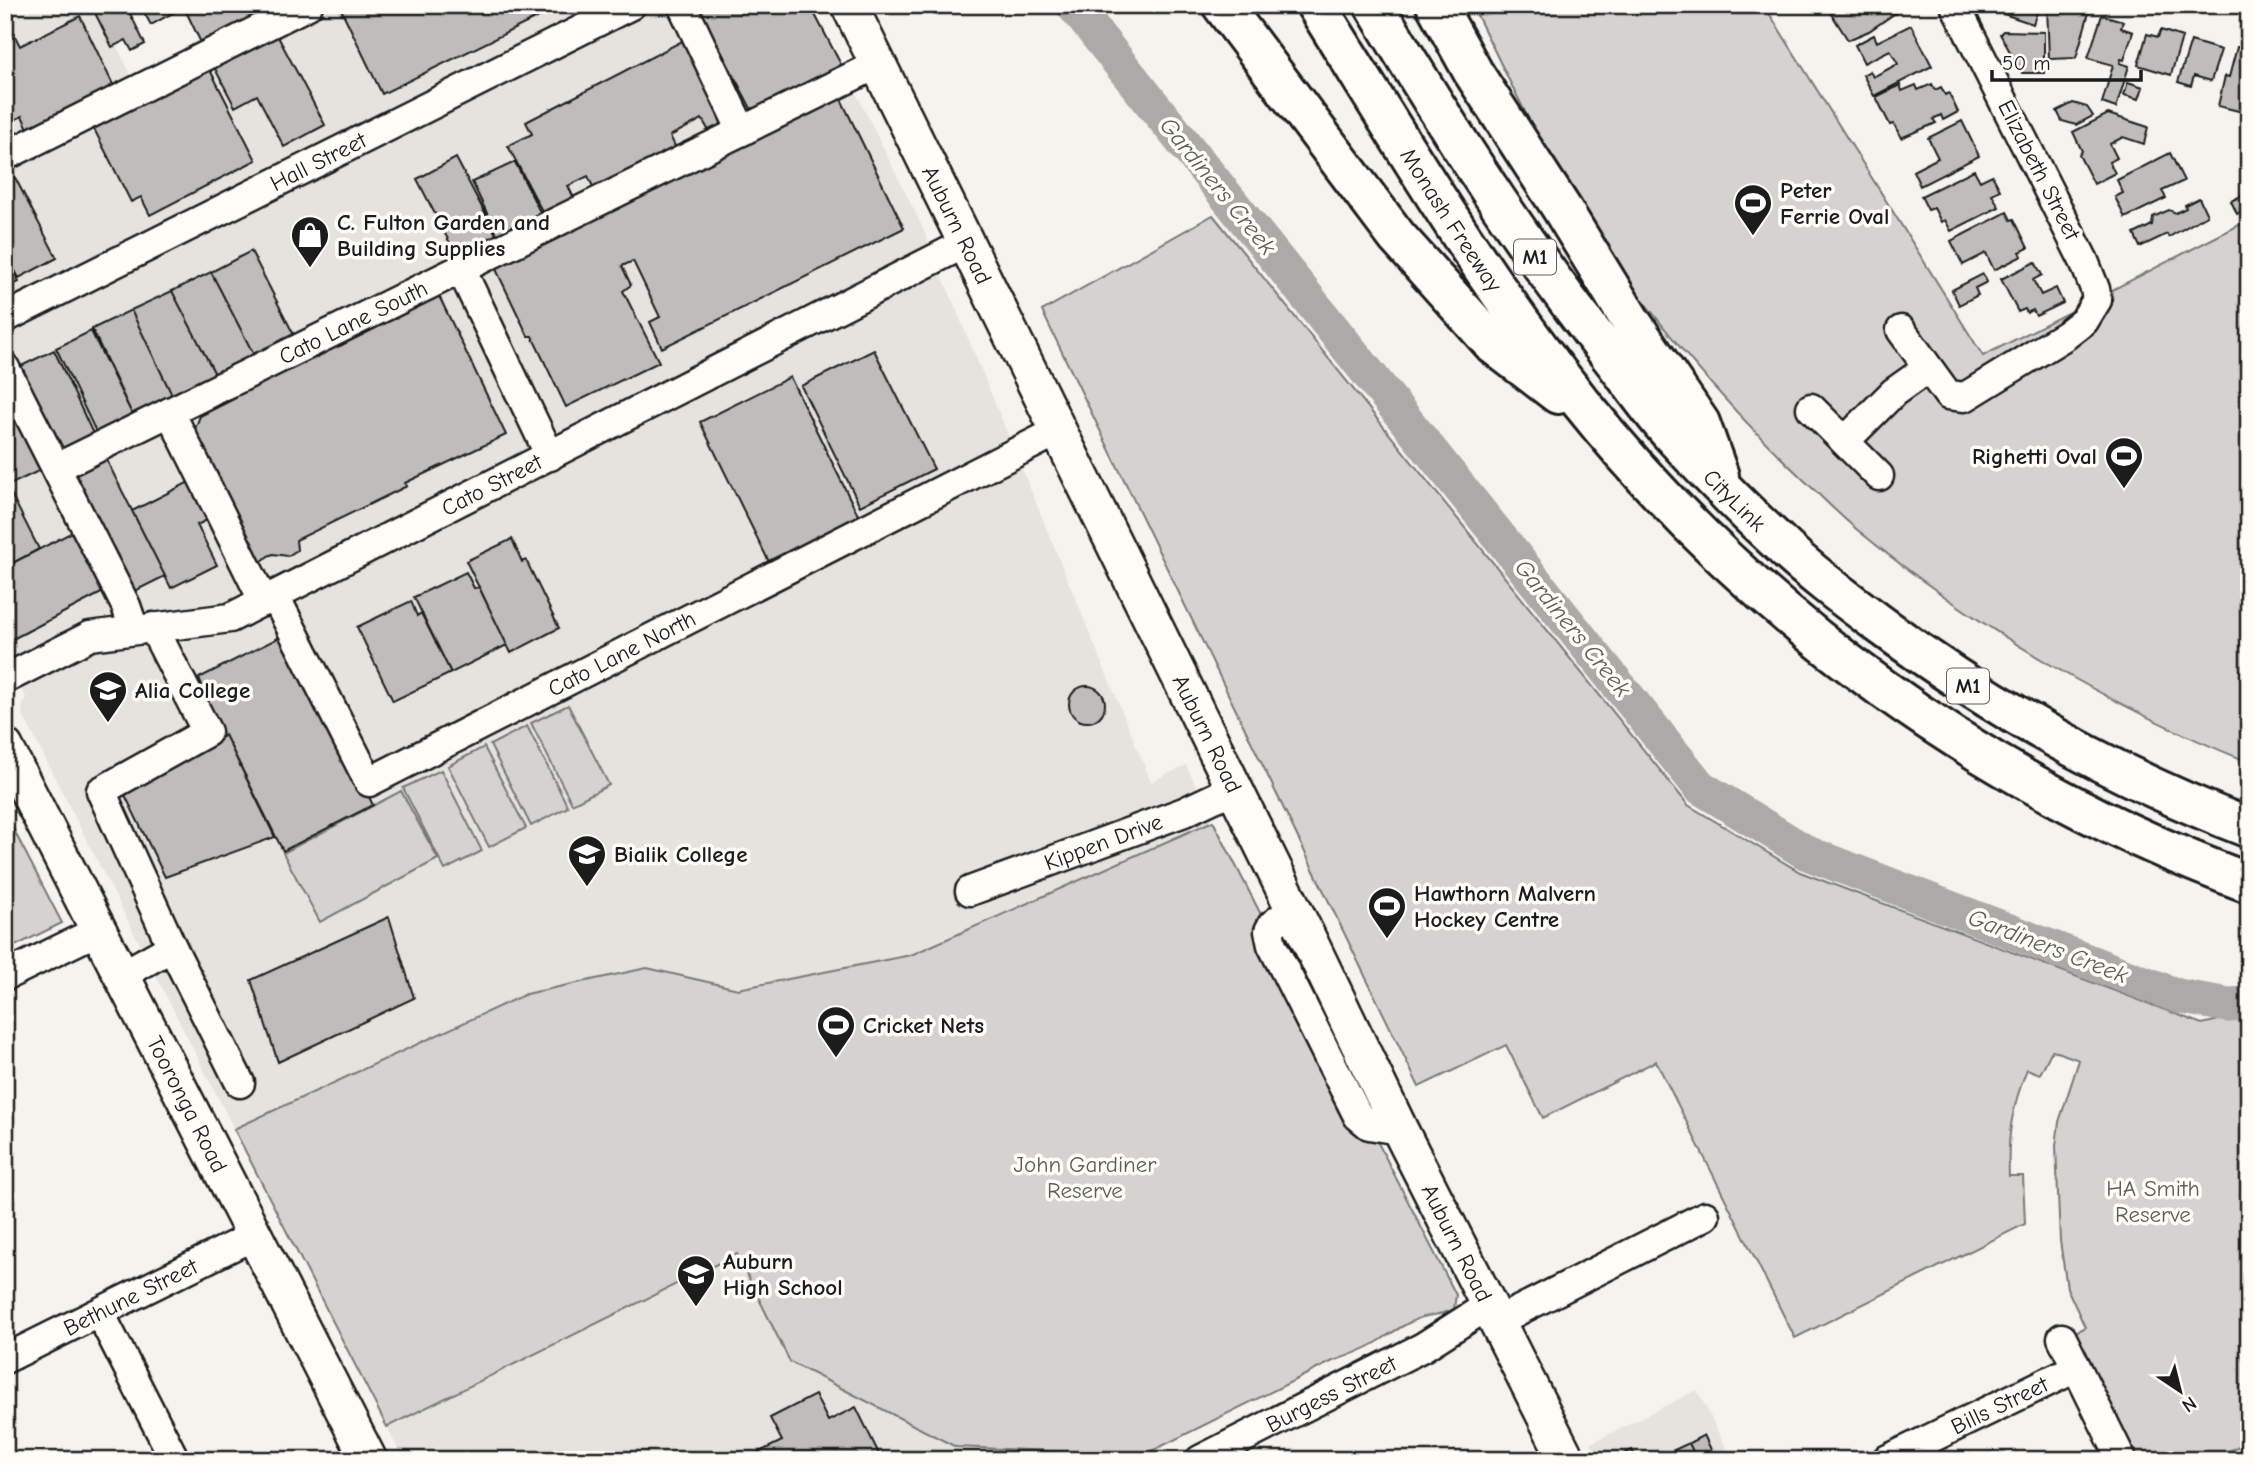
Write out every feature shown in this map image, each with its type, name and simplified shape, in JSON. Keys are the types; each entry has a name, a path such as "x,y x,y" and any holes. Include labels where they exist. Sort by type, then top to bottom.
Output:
{"highway":[{"path":"1222,5 1396,237 1494,345 1599,425"},
{"name":"Monash Freeway","path":"1316,5 1442,209 1503,298 1599,425"},
{"name":"CityLink","path":"1374,5 1484,183 1541,265 1670,433 1778,543 1841,595 1968,686 2039,729 2111,768 2249,828"},
{"path":"1436,5 1486,93 1630,320 1700,424 1723,488"},
{"name":"M1","path":"1599,425 1682,518 1749,582 1797,623 1898,700 2008,770 2066,802 2186,858 2249,883"}],"main road":[{"name":"Auburn Road","path":"849,5 1401,1130 1567,1460"},
{"name":"Tooronga Road","path":"5,747 369,1460"}],"street":[{"path":"5,156 308,5"},
{"name":"Hall Street","path":"5,318 631,5"},
{"path":"682,5 742,131"},
{"name":"Elizabeth Street","path":"1927,368 1948,395 1965,397 2066,335 2084,321 2097,300 2084,261 1955,5"},
{"name":"Cato Lane South","path":"56,468 878,64"},
{"name":"Cato Street","path":"5,679 90,636 230,618 966,243"},
{"path":"461,270 550,456"},
{"path":"1845,441 1894,392 1927,368 1901,330"},
{"path":"5,368 126,606 143,628 207,732 101,791 172,947 240,1083"},
{"path":"1811,408 1879,475"},
{"path":"170,412 270,599"},
{"name":"Cato Lane North","path":"270,599 369,782 1059,431"},
{"name":"Kippen Drive","path":"970,891 1184,813 1233,789"},
{"path":"5,976 99,930"},
{"path":"122,975 172,947"},
{"name":"Burgess Street","path":"1200,1460 1423,1347 1470,1330 1494,1314 1705,1216"},
{"name":"Bethune Street","path":"5,1359 255,1235"},
{"path":"100,1312 175,1460"},
{"path":"2062,1338 2122,1460"},
{"name":"Bills Street","path":"1886,1460 2076,1368"}],"shaded area":[{"path":"40,5 96,5 136,85 296,5 812,5 921,224 1151,782 1186,765 1213,821 911,955 738,989 647,968 526,994 234,1129 22,713 26,698 5,657 5,23"},
{"name":"Auburn High School","path":"737,1254 790,1362 956,1447 1144,1455 1135,1460 404,1460 387,1427"},
{"path":"1697,1390 1732,1460 1599,1460 1591,1443"}],"green space":[{"path":"1472,5 1764,5 1983,356 2249,220 2249,762 2146,716 1997,632 1904,567 1860,532 1778,455 1695,366 1620,270 1546,152"},
{"name":"HA Smith Reserve","path":"1213,215 1688,805 1800,872 2202,1024 2249,1013 2249,1441 2211,1460 2136,1460 2072,1334 2085,1327 2067,1288 2060,1241 2056,1146 2059,1122 2079,1060 2052,1050 2040,1074 2027,1069 2022,1083 2010,1134 2009,1176 2023,1176 2025,1224 1795,1338 1656,1061 1543,1118 1506,1045 1419,1087 1042,311"},
{"path":"568,705 609,785 572,804 531,723"},
{"path":"527,726 568,807 531,826 490,745"},
{"path":"484,747 526,828 489,847 448,766"},
{"path":"441,770 482,851 445,870 403,788"},
{"path":"401,791 438,859 320,922 283,853"},
{"path":"5,813 62,923 5,951"},
{"name":"John Gardiner Reserve","path":"1213,821 1456,1295 1454,1309 1412,1321 1368,1347 1333,1361 1144,1455 956,1447 790,1362 737,1254 387,1427 234,1129 526,994 647,968 738,989 911,955"}],"building":[{"path":"91,5 126,5 145,44 132,51 126,40 112,47"},
{"path":"140,5 180,5 182,8 151,25"},
{"path":"183,5 255,5 261,17 202,45"},
{"path":"339,5 563,5 382,94"},
{"path":"706,5 810,5 846,74 757,120 699,9"},
{"path":"1836,5 1904,7 1869,31 1848,40 1829,10"},
{"path":"1997,5 2032,5 2031,7 2038,9 2033,24 1995,11"},
{"path":"2047,5 2077,5 2090,9 2076,58 2049,59"},
{"path":"2102,15 2123,21 2121,28 2133,32 2124,60 2121,59 2120,63 2129,66 2116,108 2102,103 2113,65 2088,58"},
{"path":"80,16 119,97 33,139 22,116 13,121 5,102 5,40 15,36 20,46"},
{"path":"1911,25 1932,66 1874,96 1863,75 1870,71 1873,77 1898,64 1890,50 1864,63 1855,45 1874,35 1877,42"},
{"path":"2161,30 2182,37 2171,75 2138,65 2147,34 2158,37"},
{"path":"275,31 325,125 284,147 257,95 235,107 213,65"},
{"path":"2003,31 2044,32 2044,73 2022,73 2000,34"},
{"path":"688,38 730,121 709,131 702,119 670,136 676,148 594,189 588,176 568,186 574,198 543,213 508,146 532,134 526,122"},
{"path":"2191,41 2221,50 2211,81 2194,76 2191,86 2178,82"},
{"path":"2237,47 2249,50 2249,102 2246,101 2243,112 2218,106 2225,76 2229,77"},
{"path":"208,66 256,160 150,215 141,197 131,202 92,125"},
{"path":"2128,82 2143,87 2139,99 2124,95"},
{"path":"1932,84 1935,90 1941,87 1945,95 1949,93 1958,112 1943,120 1941,115 1933,119 1936,123 1901,138 1894,124 1890,125 1876,97 1900,85 1902,91 1916,85 1918,90"},
{"path":"837,91 904,228 662,348 650,322 660,317 633,261 622,266 631,285 623,291 659,362 566,407 493,263"},
{"path":"2073,103 2087,107 2093,116 2076,125 2062,121 2057,111"},
{"path":"5,107 13,122 5,126"},
{"path":"2108,114 2148,127 2144,144 2123,137 2110,144 2117,158 2109,162 2115,173 2094,184 2079,155 2082,151 2073,132"},
{"path":"1962,121 1979,156 1920,186 1913,171 1938,158 1928,138"},
{"path":"2170,153 2184,181 2162,191 2166,198 2125,218 2115,197 2123,193 2117,180"},
{"path":"456,158 498,238 458,259 417,179"},
{"path":"515,162 542,216 499,238 472,182"},
{"path":"9,166 57,258 19,278 5,252 5,167"},
{"path":"1974,170 1980,181 1992,175 2000,190 1992,194 1999,207 1951,231 1945,220 1941,222 1934,208 1928,210 1921,196"},
{"path":"2245,194 2249,197 2249,209 2237,214 2231,201"},
{"path":"2199,198 2207,215 2169,237 2167,234 2140,247 2134,234 2152,225 2153,217 2169,210 2176,213"},
{"path":"2007,212 2011,220 2014,219 2028,248 2020,252 2022,256 1994,270 1986,253 1963,265 1951,241"},
{"path":"251,251 294,335 254,355 211,272"},
{"path":"5,255 19,282 5,289"},
{"path":"2035,262 2042,275 2033,280 2041,295 2056,288 2063,303 2036,316 2033,310 2027,313 2025,309 2018,312 2001,279"},
{"path":"211,272 254,355 215,374 172,291"},
{"path":"1983,274 1987,282 1975,288 1978,295 1959,305 1952,290"},
{"path":"172,291 215,374 172,395 131,310"},
{"path":"439,296 506,435 405,483 407,486 296,540 297,550 288,556 273,554 260,563 195,429 200,416 236,398 235,392 337,342 340,346"},
{"path":"131,310 172,395 132,414 92,329"},
{"path":"91,331 132,414 96,432 56,348"},
{"path":"54,350 95,438 55,457 13,370"},
{"path":"874,350 934,469 860,506 801,386"},
{"path":"790,377 858,515 852,525 770,564 700,422"},
{"path":"5,378 47,467 7,486 39,549 5,567"},
{"path":"104,455 165,576 127,595 72,488 78,469"},
{"path":"193,480 211,518 197,525 217,565 171,588 132,511"},
{"path":"80,528 111,588 5,643 5,567"},
{"path":"512,539 522,562 526,560 559,628 511,653 466,561"},
{"path":"466,572 474,588 479,587 507,645 451,673 414,597"},
{"path":"411,601 417,616 421,613 451,673 393,701 357,627"},
{"path":"288,633 373,805 283,851 225,735 217,740 195,694 204,690 199,678"},
{"path":"1087,686 1099,692 1105,704 1099,716 1087,722 1075,716 1069,704 1075,692"},
{"path":"225,735 275,837 165,877 121,787"},
{"path":"389,917 414,998 278,1062 251,980"},
{"path":"815,1395 828,1421 856,1407 882,1460 743,1460 782,1441 770,1418"},
{"path":"1704,1435 1716,1460 1697,1460 1689,1443"},
{"path":"1689,1443 1697,1460 1677,1460 1672,1451"},
{"path":"1632,1450 1637,1460 1611,1460"},
{"path":"1672,1451 1677,1460 1656,1459"}],"waterway":[{"name":"Gardiners Creek","path":"1073,5 1700,787 1807,853 2178,996 2228,1005 2249,1004"}],"place":[{"name":"Peter Ferrie Oval","path":"1753,237"},
{"name":"C. Fulton Garden and Building Supplies","path":"310,269"},
{"name":"Righetti Oval","path":"2124,490"},
{"name":"Alia College","path":"108,724"},
{"name":"Bialik College","path":"587,888"},
{"name":"Hawthorn Malvern Hockey Centre","path":"1387,940"},
{"name":"Cricket Nets","path":"836,1059"},
{"name":"Auburn High School","path":"696,1308"}]}
